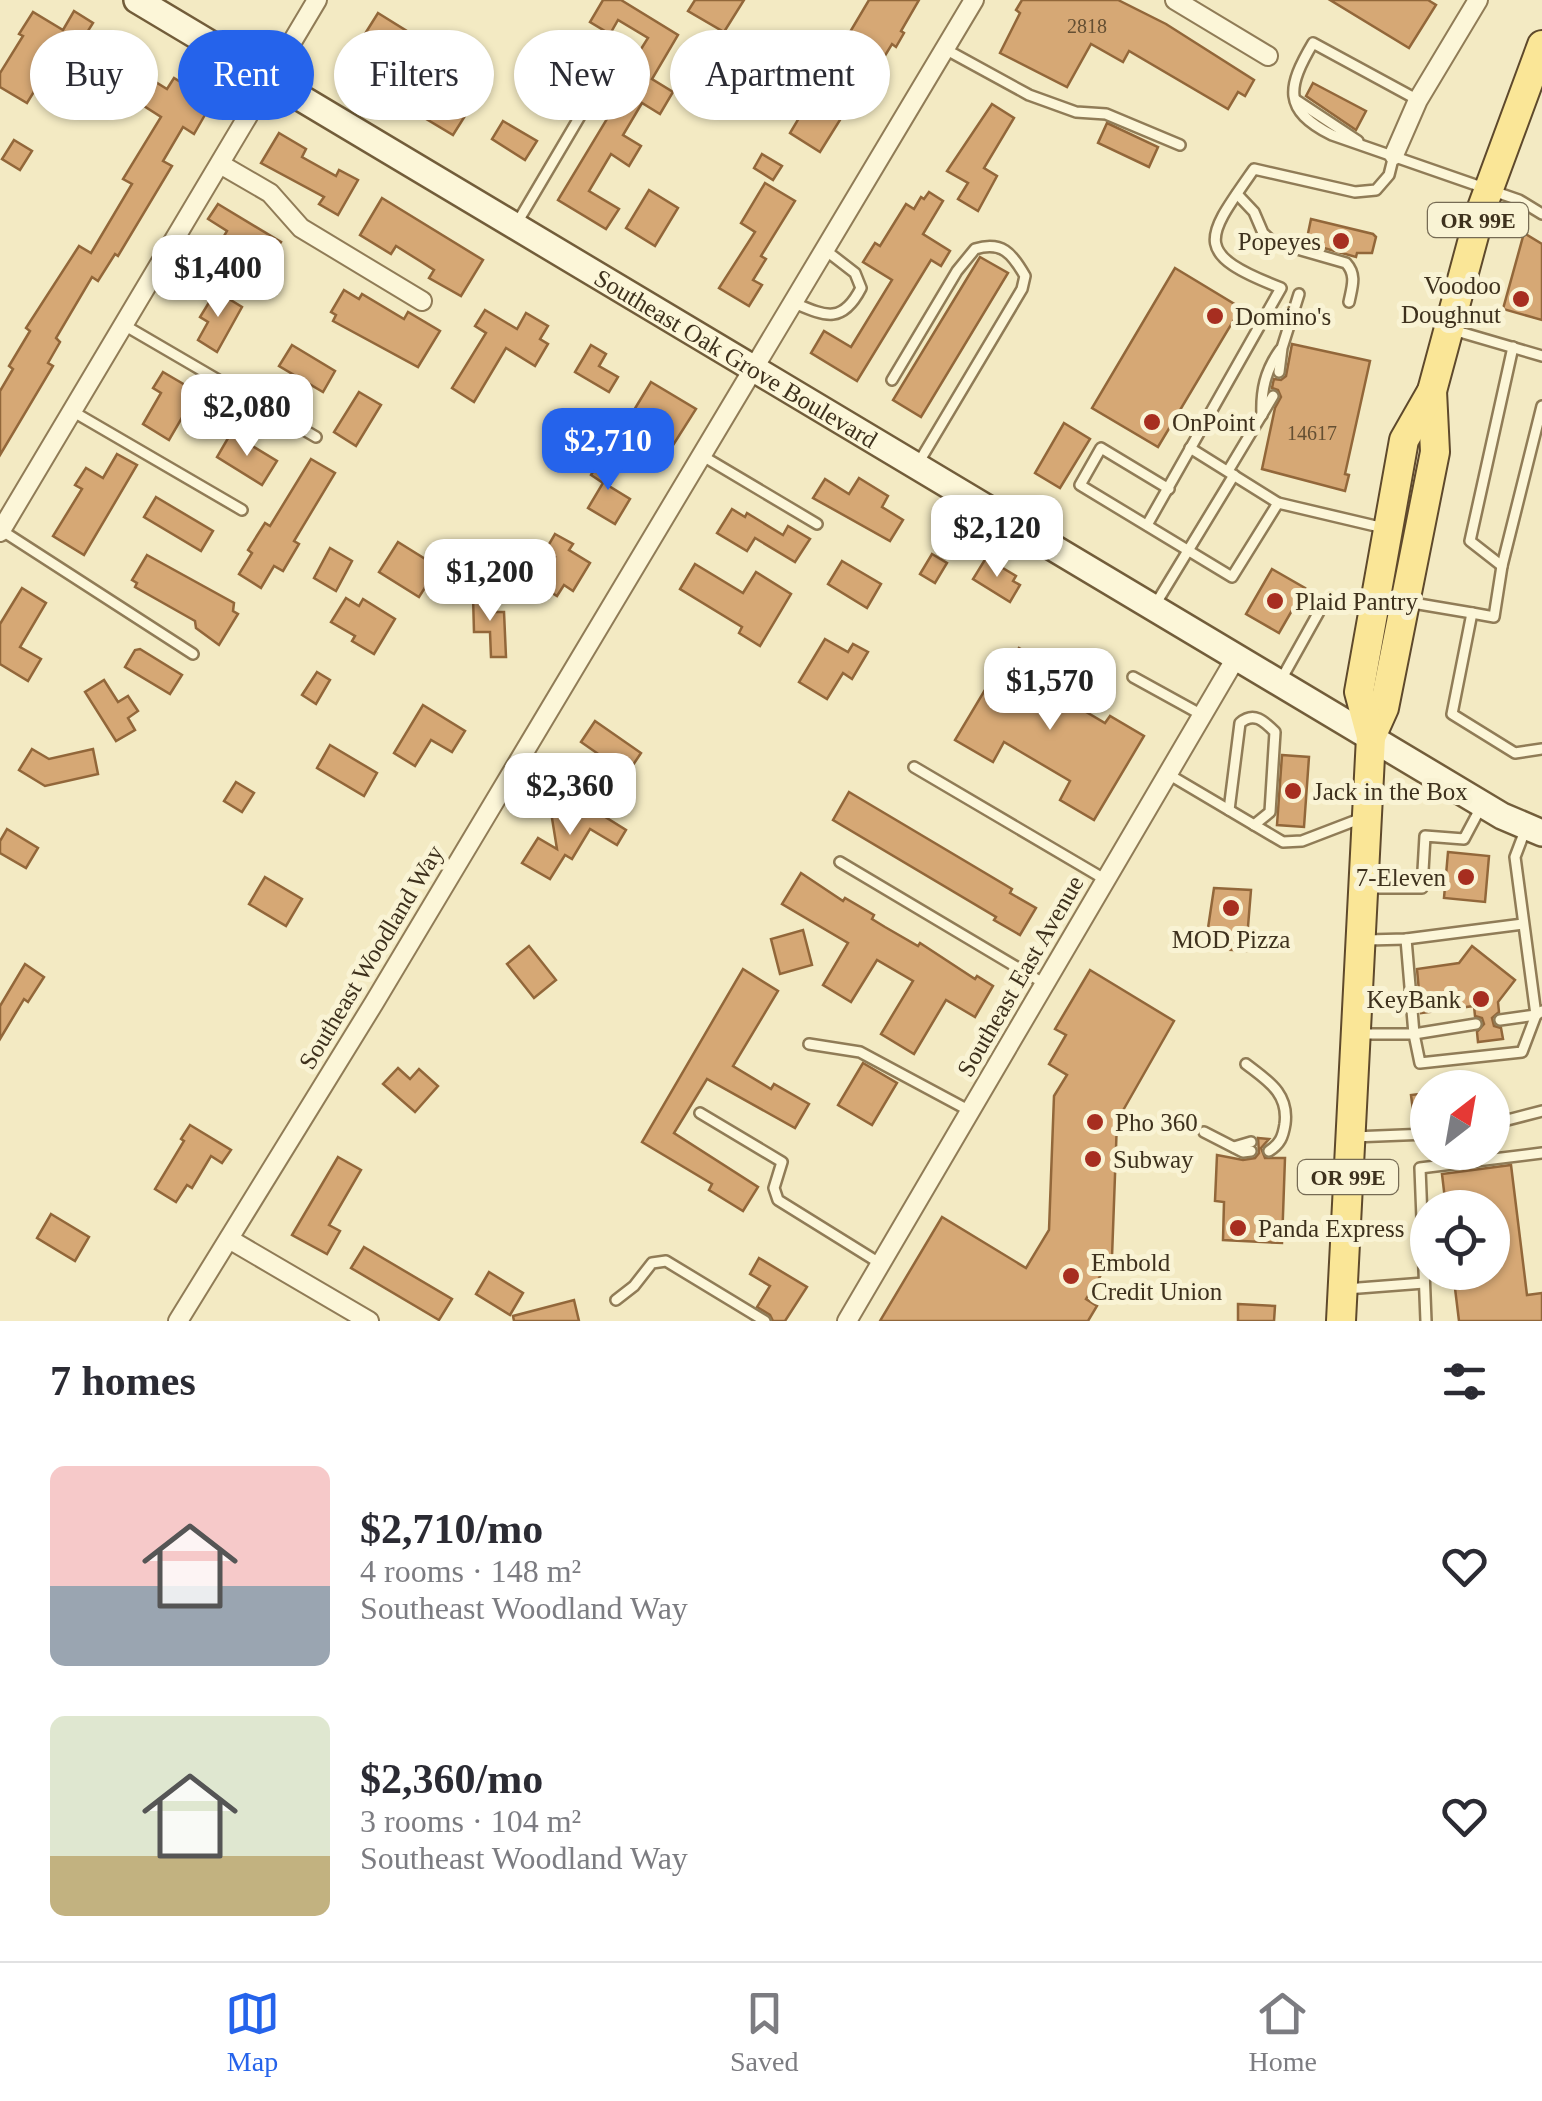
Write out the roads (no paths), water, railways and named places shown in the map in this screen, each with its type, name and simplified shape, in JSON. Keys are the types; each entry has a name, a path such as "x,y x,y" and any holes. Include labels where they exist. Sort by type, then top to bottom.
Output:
{"main road":[{"name":"OR 99E","path":"1341,1321 1371,737 1359,692 1404,440 1432,391 1488,190 1542,45"},
{"name":"OR 99E","path":"1371,737 1384,708 1435,452 1432,391"}],"street":[{"name":"Southeast Oak Grove Boulevard","path":"137,0 188,30"},
{"path":"300,30 317,0"},
{"name":"Southeast Woodland Way","path":"178,1321 974,0"},
{"path":"1175,0 1268,56"},
{"path":"1394,155 1418,100 1478,0"},
{"name":"Southeast Oak Grove Boulevard","path":"314,105 1482,804 1534,830"},
{"path":"0,531 246,120"},
{"path":"220,164 270,193 301,228 422,301"},
{"name":"Southeast East Avenue","path":"847,1321 1237,656"},
{"path":"228,1239 368,1321"}],"lane":[{"path":"1418,100 1313,43 1297,71 1294,98 1299,112 1312,125 1519,200 1542,214"},
{"path":"945,49 1029,95 1076,112 1106,114 1180,144"},
{"path":"515,225 578,120"},
{"path":"1147,526 1280,288 1241,273 1221,256 1214,242 1214,229 1237,194 1254,169 1354,192 1376,190 1389,175 1394,155"},
{"path":"1237,194 1273,242 1346,263 1353,270 1354,281 1349,302"},
{"path":"892,380 964,260 975,249 986,246 1010,252 1025,276 1022,289 917,465"},
{"path":"792,302 820,314 836,315 854,301 861,288 855,273 824,248"},
{"path":"1279,372 1282,348 1300,294"},
{"path":"124,324 316,437"},
{"path":"1448,329 1542,356"},
{"path":"1502,566 1470,541 1513,347"},
{"path":"1262,417 1262,393 1270,364 1282,348"},
{"path":"1154,607 1273,396"},
{"path":"1405,602 1494,617 1502,566 1542,406"},
{"path":"72,411 242,510"},
{"path":"1169,488 1101,448 1080,485 1232,576 1278,503"},
{"path":"1190,448 1278,503 1386,528"},
{"path":"701,455 817,524"},
{"path":"0,531 193,654"},
{"path":"1279,682 1325,602 1374,600"},
{"path":"1472,613 1452,714 1515,754 1542,748"},
{"path":"1133,676 1202,715"},
{"path":"1229,810 1240,723 1247,717 1264,721 1275,732 1270,812 1254,825"},
{"path":"914,767 1106,880"},
{"path":"1168,774 1282,842 1302,841 1366,816"},
{"path":"1362,888 1422,888 1425,836 1464,839 1482,804"},
{"path":"1406,939 1420,1064 1522,1052 1539,1013 1516,857 1534,830"},
{"path":"840,862 1044,984"},
{"path":"1359,940 1406,939 1523,924"},
{"path":"1500,1020 1539,1013"},
{"path":"1354,1034 1414,1034 1476,1024"},
{"path":"809,1044 860,1052 970,1111"},
{"path":"1246,1064 1276,1088 1285,1102 1273,1145"},
{"path":"1510,1120 1523,1113 1542,1110"},
{"path":"700,1114 782,1162 774,1188 778,1200 880,1264"},
{"path":"1204,1132 1234,1147 1251,1147"},
{"path":"1350,1137 1410,1135"},
{"path":"1421,1190 1420,1168 1542,1153"},
{"path":"616,1300 634,1286 652,1263 666,1262 765,1321"},
{"path":"1343,1289 1410,1283"},
{"path":"1424,1290 1426,1321"}],"place":[{"name":"Popeyes","path":"1341,241"},
{"name":"Voodoo Doughnut","path":"1521,299"},
{"name":"Domino's","path":"1215,316"},
{"name":"OnPoint","path":"1152,422"},
{"name":"Plaid Pantry","path":"1275,601"},
{"name":"Jack in the Box","path":"1293,791"},
{"name":"7-Eleven","path":"1466,877"},
{"name":"MOD Pizza","path":"1231,908"},
{"name":"KeyBank","path":"1481,999"},
{"name":"Pho 360","path":"1095,1122"},
{"name":"Subway","path":"1093,1159"},
{"name":"Panda Express","path":"1238,1228"},
{"name":"Embold Credit Union","path":"1071,1276"}]}
